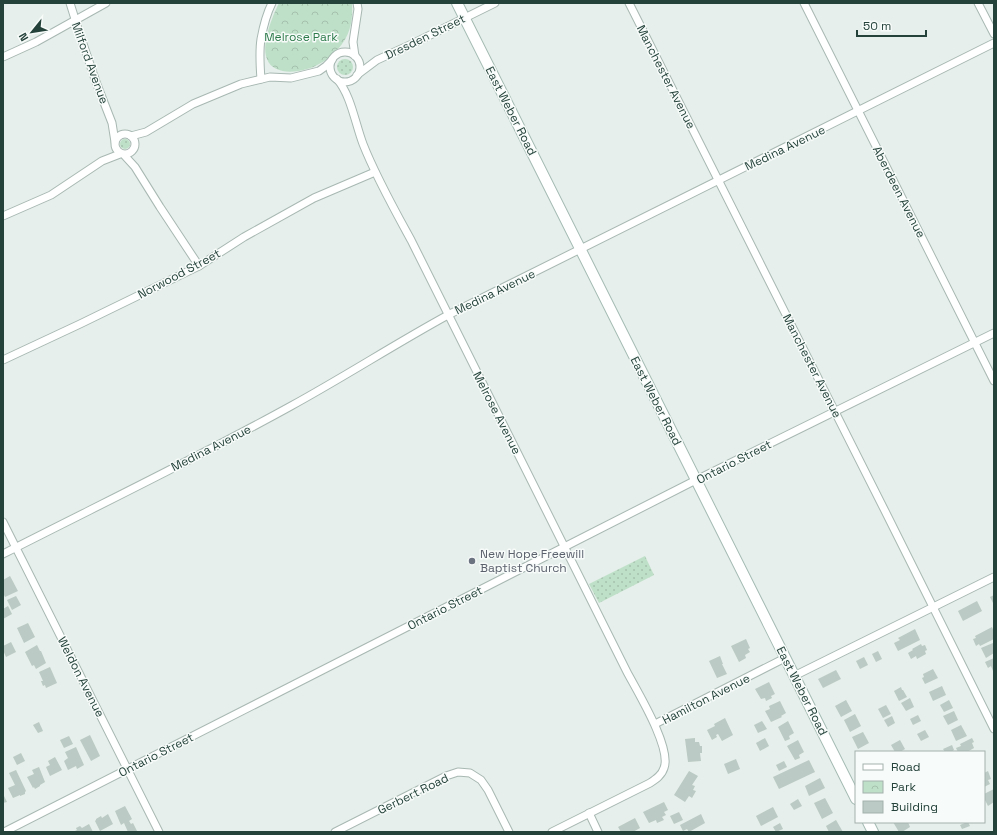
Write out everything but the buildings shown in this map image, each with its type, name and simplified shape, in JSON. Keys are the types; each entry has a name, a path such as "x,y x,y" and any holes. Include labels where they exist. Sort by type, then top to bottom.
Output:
{"street":[{"name":"Milford Avenue","path":"70,3 96,82 112,122 115,144"},
{"path":"3,57 36,42 106,3"},
{"path":"261,79 261,38 272,3"},
{"path":"348,97 350,85 359,67 353,42 358,3"},
{"name":"East Weber Road","path":"456,3 855,797"},
{"name":"Dresden Street","path":"355,77 377,60 495,3"},
{"name":"Manchester Avenue","path":"629,3 994,729"},
{"name":"Aberdeen Avenue","path":"804,3 994,381"},
{"path":"978,3 994,34"},
{"path":"102,161 115,144 116,139 121,135 146,132 194,104 241,84 270,77 291,78 319,71 332,60 334,56 353,42"},
{"name":"Medina Avenue","path":"3,554 206,452 292,406 448,315 994,43"},
{"path":"338,54 347,52 351,53 356,58"},
{"name":"Dresden Street","path":"356,58 377,60"},
{"path":"332,60 330,68 334,77"},
{"path":"319,71 344,81 355,77"},
{"name":"Melrose Avenue","path":"334,77 341,83 348,97 363,143 375,172 406,230 627,672 655,724"},
{"path":"112,122 135,141 135,167"},
{"path":"3,216 50,195 102,161 122,154 127,155 146,132"},
{"path":"115,144 118,152 135,167 199,266"},
{"name":"Norwood Street","path":"3,360 199,266 244,237 314,198 375,172"},
{"name":"Ontario Street","path":"4,832 696,480 994,333"},
{"name":"Weldon Avenue","path":"3,522 159,832"},
{"path":"794,676 994,577"},
{"name":"Hamilton Avenue","path":"552,832 650,783 659,777 664,768 666,757 655,724 785,658"},
{"name":"Gerbert Road","path":"335,832 446,776 458,772 470,773 481,780 488,790 509,832"},
{"path":"589,813 598,832"},
{"path":"868,823 873,832"}],"green space":[{"name":"Melrose Park","path":"279,3 352,3 352,19 348,35 332,56 313,67 291,72 276,69 267,59 265,46 268,31"},
{"path":"345,59 351,61 353,67 351,73 345,75 339,73 337,67 339,61"},
{"path":"123,139 127,139 130,144 127,149 123,149 120,146 120,142"},
{"path":"645,556 654,575 599,603 589,584"}],"place":[{"name":"New Hope Freewill Baptist Church","path":"472,561"}]}
